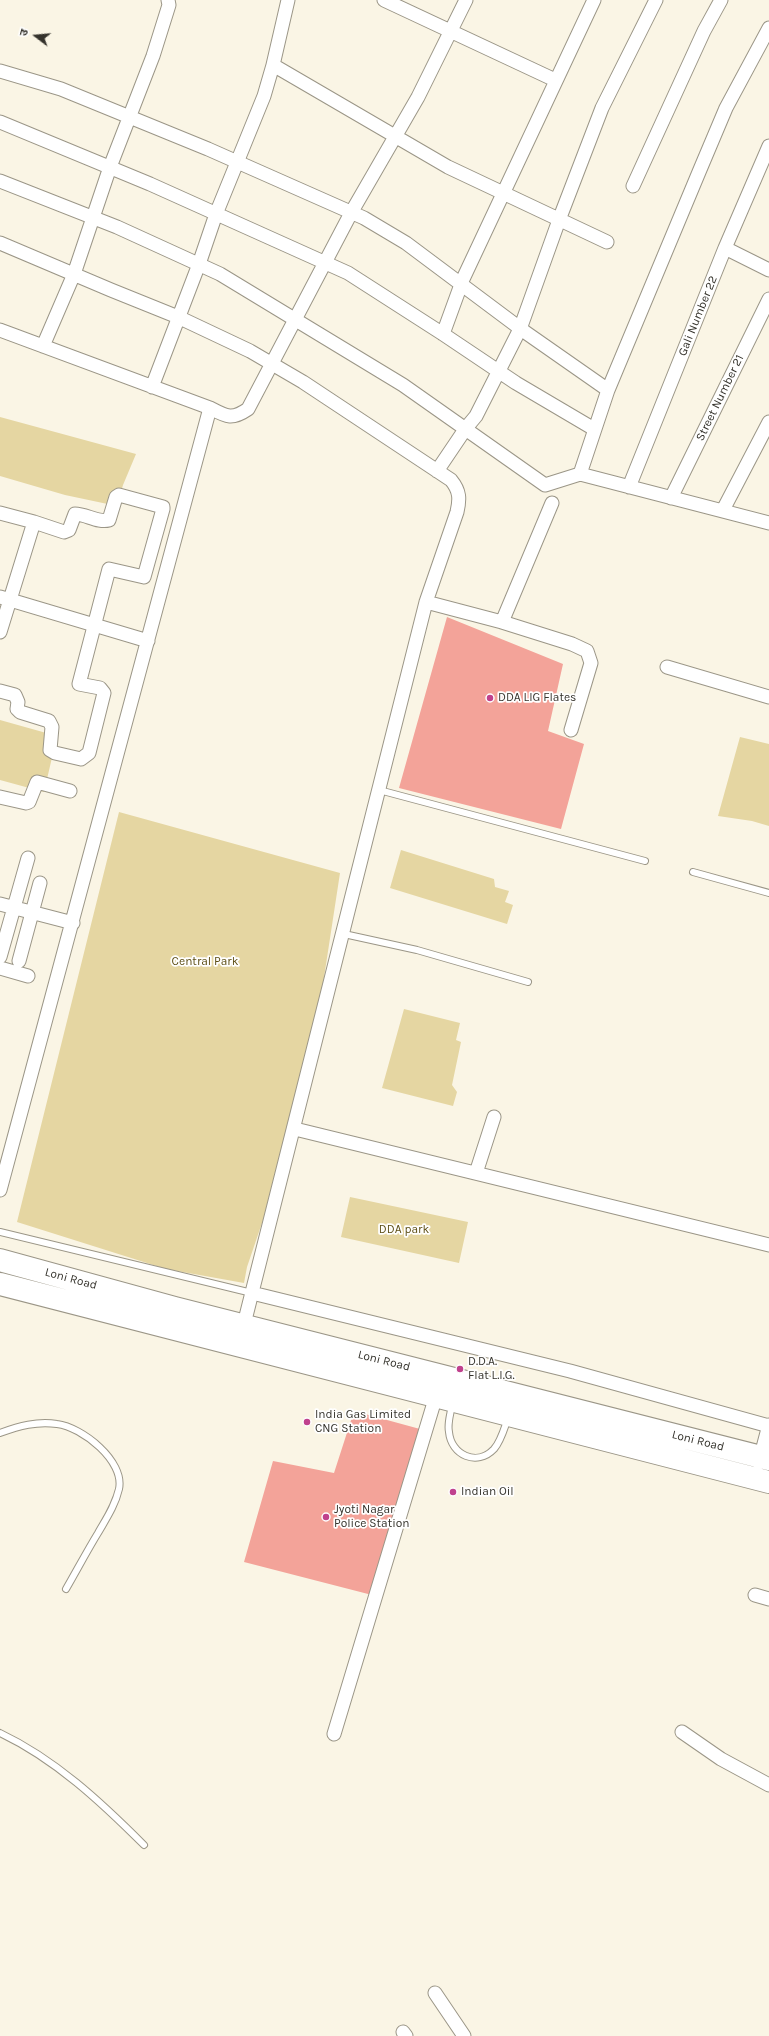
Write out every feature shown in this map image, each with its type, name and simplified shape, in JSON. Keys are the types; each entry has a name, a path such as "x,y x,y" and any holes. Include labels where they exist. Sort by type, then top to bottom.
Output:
{"highway":[{"name":"Loni Road","path":"0,1260 444,1399 512,1405 765,1458"},
{"name":"Loni Road","path":"0,1284 241,1336 512,1405 762,1480"}],"street":[{"path":"43,346 74,274 110,168 153,56 169,5 168,0"},
{"path":"152,387 199,264 216,214 264,96 274,65 288,0"},
{"path":"384,0 555,80"},
{"path":"0,330 210,408 224,416 237,417 248,408 296,320 351,213 418,96 466,0"},
{"path":"443,334 461,284 504,194 555,80 594,0"},
{"path":"437,471 466,428 476,416 520,329 558,220 602,108 656,0"},
{"path":"634,186 704,31 721,0"},
{"path":"580,474 608,390 726,108 769,28"},
{"path":"274,65 395,134 448,167 607,242"},
{"path":"0,71 61,89 238,162 351,213 406,243 520,329 608,390"},
{"path":"0,122 110,168 348,273 499,372 594,429"},
{"name":"Gali Number 22","path":"629,487 725,248 769,146"},
{"path":"0,181 93,218 220,274 403,385 545,485 580,474 769,523"},
{"path":"0,243 178,317 250,351 303,382 451,480 457,488 459,500 457,512 426,602 295,1129 241,1336"},
{"path":"725,248 769,270"},
{"name":"Street Number 21","path":"671,498 769,299"},
{"path":"0,1190 73,923 210,408"},
{"path":"722,510 769,422"},
{"path":"0,513 64,532 69,530 75,514 104,521 109,520 116,497 119,495 163,507 145,576 141,578 109,569 79,684 100,688 104,693 89,754 81,759 55,753 50,750 52,727 49,720 20,712 17,709 18,702 15,695 0,691"},
{"path":"502,622 552,503"},
{"path":"0,632 5,599 34,522"},
{"path":"5,599 148,641"},
{"path":"426,602 502,622 572,644 588,651 591,664 571,730"},
{"path":"668,667 769,697"},
{"path":"0,797 26,803 29,802 38,782 70,791"},
{"path":"0,957 28,858"},
{"path":"20,961 40,883"},
{"path":"0,904 73,923"},
{"path":"0,968 28,976"},
{"path":"476,1174 494,1116"},
{"path":"295,1129 769,1245"},
{"path":"252,1293 570,1371 769,1425 762,1480"},
{"path":"334,1734 444,1399"},
{"path":"755,1595 769,1599"},
{"path":"682,1732 721,1759 769,1785"},
{"path":"435,1993 464,2036"}],"lane":[{"path":"379,790 646,862"},
{"path":"693,872 769,893"},
{"path":"344,934 417,950 528,982"},
{"path":"0,1232 252,1293"},
{"path":"444,1399 448,1433 455,1448 464,1456 474,1459 493,1450 501,1439 512,1405"},
{"path":"0,1433 21,1426 40,1423 70,1426 87,1437 106,1454 120,1476 119,1488 113,1509 66,1589"},
{"path":"0,1733 42,1756 105,1806 144,1845"}],"green space":[{"path":"0,417 136,454 123,485 117,506 65,495 0,476"},
{"path":"0,720 57,736 44,792 0,780"},
{"path":"740,737 769,744 769,826 752,821 718,816"},
{"name":"Central Park","path":"119,812 340,873 323,984 263,1220 247,1267 244,1283 166,1269 17,1222"},
{"path":"401,850 494,879 495,887 509,891 505,902 513,905 507,924 390,888"},
{"path":"404,1009 460,1023 456,1040 461,1042 452,1085 457,1092 453,1106 382,1088"},
{"name":"DDA park","path":"350,1197 468,1222 459,1263 341,1237"}],"building":[{"name":"DDA LIG Flates","path":"447,617 563,664 548,731 584,744 561,829 399,788"},
{"name":"Jyoti Nagar Police Station","path":"354,1411 420,1429 372,1595 244,1562 273,1461 334,1473"}],"place":[{"name":"DDA LIG Flates","path":"490,698"},
{"name":"D.D.A. Flat L.I.G.","path":"460,1369"},
{"name":"India Gas Limited CNG Station","path":"307,1422"},
{"name":"Indian Oil","path":"453,1492"},
{"name":"Jyoti Nagar Police Station","path":"326,1517"}]}
